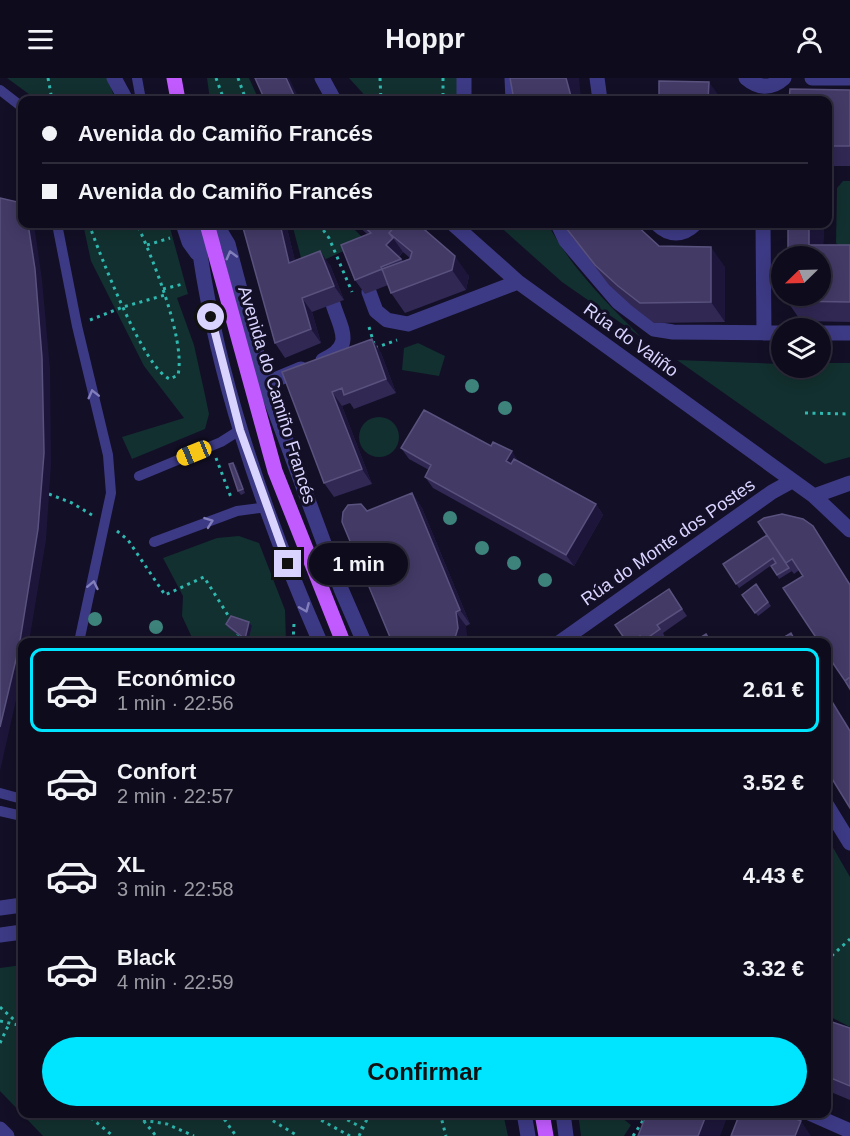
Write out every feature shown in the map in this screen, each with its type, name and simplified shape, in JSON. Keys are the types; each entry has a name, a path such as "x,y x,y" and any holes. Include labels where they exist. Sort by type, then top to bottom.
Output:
{"main road":[{"path":"174,78 177,96"},
{"name":"Avenida do Camiño Francés","path":"208,228 275,471 341,638"},
{"path":"543,1118 546,1136"}],"street":[{"path":"114,78 124,96"},
{"path":"322,78 332,96"},
{"path":"464,78 464,96"},
{"path":"512,78 513,96"},
{"path":"597,78 599,96"},
{"path":"812,78 850,78"},
{"path":"751,81 771,86 781,81"},
{"path":"751,81 758,96"},
{"path":"772,96 781,81"},
{"path":"184,228 189,242 200,255"},
{"path":"197,228 211,317 242,437 302,601 318,638"},
{"name":"Avenida do Camiño Francés","path":"218,228 228,244 265,384 333,569 361,638"},
{"name":"Rúa do Valiño","path":"457,228 518,282 814,496 850,530"},
{"path":"560,228 566,241 618,303 654,329 673,332 771,333"},
{"path":"662,228 674,233 690,228"},
{"path":"763,228 764,333"},
{"path":"369,292 376,311 387,320 408,324 518,282"},
{"path":"265,384 335,355 342,349 343,340 333,304"},
{"path":"831,333 850,333"},
{"name":"Rúa do Monte dos Postes","path":"567,638 772,492 792,481"},
{"path":"814,496 850,483"},
{"path":"831,812 850,843"},
{"path":"0,908 18,906"},
{"path":"0,935 18,933"},
{"path":"525,1118 528,1136"},
{"path":"564,1118 566,1136"},
{"path":"820,1118 850,1131"},
{"path":"0,1129 7,1136"}],"lane":[{"path":"137,78 140,96"},
{"path":"0,90 18,103"},
{"path":"58,228 77,326 108,455 111,493 80,638"},
{"path":"139,476 221,442 242,437"},
{"path":"154,542 265,501"},
{"path":"0,793 18,798"},
{"path":"0,811 18,815"}],"path":[{"path":"48,78 51,96"},
{"path":"216,78 223,96"},
{"path":"238,78 245,96"},
{"path":"380,78 381,96"},
{"path":"442,96 443,78"},
{"path":"90,228 123,308 160,372 170,380 178,375 179,352 165,295 139,228"},
{"path":"322,228 329,238 353,296"},
{"path":"146,245 174,237"},
{"path":"163,289 183,284"},
{"path":"100,316 165,295"},
{"path":"366,352 407,336"},
{"path":"805,413 850,414"},
{"path":"216,457 233,501"},
{"path":"49,494 72,503 106,523 128,540 165,595 204,577 233,623"},
{"path":"293,638 294,622"},
{"path":"236,638 239,632"},
{"path":"831,956 850,939"},
{"path":"0,1007 18,1023"},
{"path":"0,1021 18,1026"},
{"path":"0,1043 9,1024"},
{"path":"90,1118 113,1136"},
{"path":"140,1118 156,1136"},
{"path":"223,1118 236,1136"},
{"path":"268,1118 298,1136"},
{"path":"317,1118 350,1136"},
{"path":"344,1118 363,1128"},
{"path":"359,1136 368,1118"},
{"path":"441,1118 446,1136"},
{"path":"633,1136 645,1118"},
{"path":"143,1120 167,1124 194,1136"}],"green space":[{"path":"7,78 108,78 114,96 32,96"},
{"path":"207,78 249,78 257,96 209,96"},
{"path":"349,78 457,78 457,96 365,96"},
{"path":"843,181 850,181 850,251 845,251 836,243 837,188"},
{"path":"84,228 170,228 188,294 177,298 194,345 209,414 205,429 132,459 122,437 184,418 144,366 91,261"},
{"path":"293,228 353,228 366,241 304,269"},
{"path":"501,228 550,228 578,270 641,337 562,282"},
{"path":"418,343 445,356 439,376 402,370 404,348"},
{"path":"677,360 771,364 771,378 831,378 831,363 850,363 850,457 825,464"},
{"path":"379,417 387,418 393,423 398,429 398,445 393,451 387,456 379,457 371,456 365,451 360,445 359,437 360,429 365,423 371,418"},
{"path":"239,536 259,543 285,610 286,638 192,638 182,616 183,596 163,558 217,538"},
{"path":"831,844 850,877 850,1027 831,1017"},
{"path":"18,966 18,1110 0,1091 0,968"},
{"path":"26,1118 504,1118 508,1136 43,1136"},
{"path":"579,1118 622,1118 631,1125 624,1136 581,1136"}],"building":[{"path":"255,78 286,78 294,96 263,96"},
{"path":"510,78 566,78 571,96 513,96"},
{"path":"659,81 709,82 708,96 659,96"},
{"path":"790,89 850,90 850,146 832,146 832,96 789,96"},
{"path":"0,198 18,202 18,228 29,228 35,269 42,358 44,453 38,529 20,638 18,638 18,651 0,727"},
{"path":"243,228 281,228 289,263 320,251 334,286 302,298 311,329 275,343"},
{"path":"365,228 393,228 389,233 393,238 386,245 401,259 355,280 341,245 371,233"},
{"path":"393,228 423,228 455,256 452,270 391,293 382,269 410,259 412,252 389,233"},
{"path":"566,228 639,228 659,246 711,247 711,302 640,303 595,265"},
{"path":"788,228 809,228 809,245 850,245 850,302 831,302 831,246 788,246"},
{"path":"372,339 386,379 344,395 342,388 332,392 362,469 324,483 282,372"},
{"path":"424,410 491,446 493,442 512,451 506,461 511,464 514,459 596,504 566,555 425,477 431,465 401,448"},
{"path":"233,463 243,489 238,491 229,464"},
{"path":"412,493 460,610 456,612 458,628 455,638 390,638 342,522 343,512 348,505 361,504 367,511"},
{"path":"782,514 803,519 813,526 850,585 850,677 845,681 831,660 831,638 816,638 783,588 803,576 792,559 786,563 758,522 764,518"},
{"path":"767,535 789,568 777,575 771,566 776,563 773,558 736,584 723,564"},
{"path":"756,584 768,602 755,613 742,595"},
{"path":"669,589 682,609 657,625 660,629 647,638 640,636 624,638 615,625"},
{"path":"231,616 249,622 245,638 244,638 226,624"},
{"path":"791,633 794,638 783,638"},
{"path":"850,677 850,689 845,681"},
{"path":"831,700 850,731 850,808 831,777"},
{"path":"831,1022 850,1028 850,1086 831,1078"},
{"path":"645,1118 705,1118 698,1136 638,1136"},
{"path":"738,1118 794,1118 801,1121 795,1136 731,1136"}],"route":[{"path":"211,317 240,430 288,564"}]}
